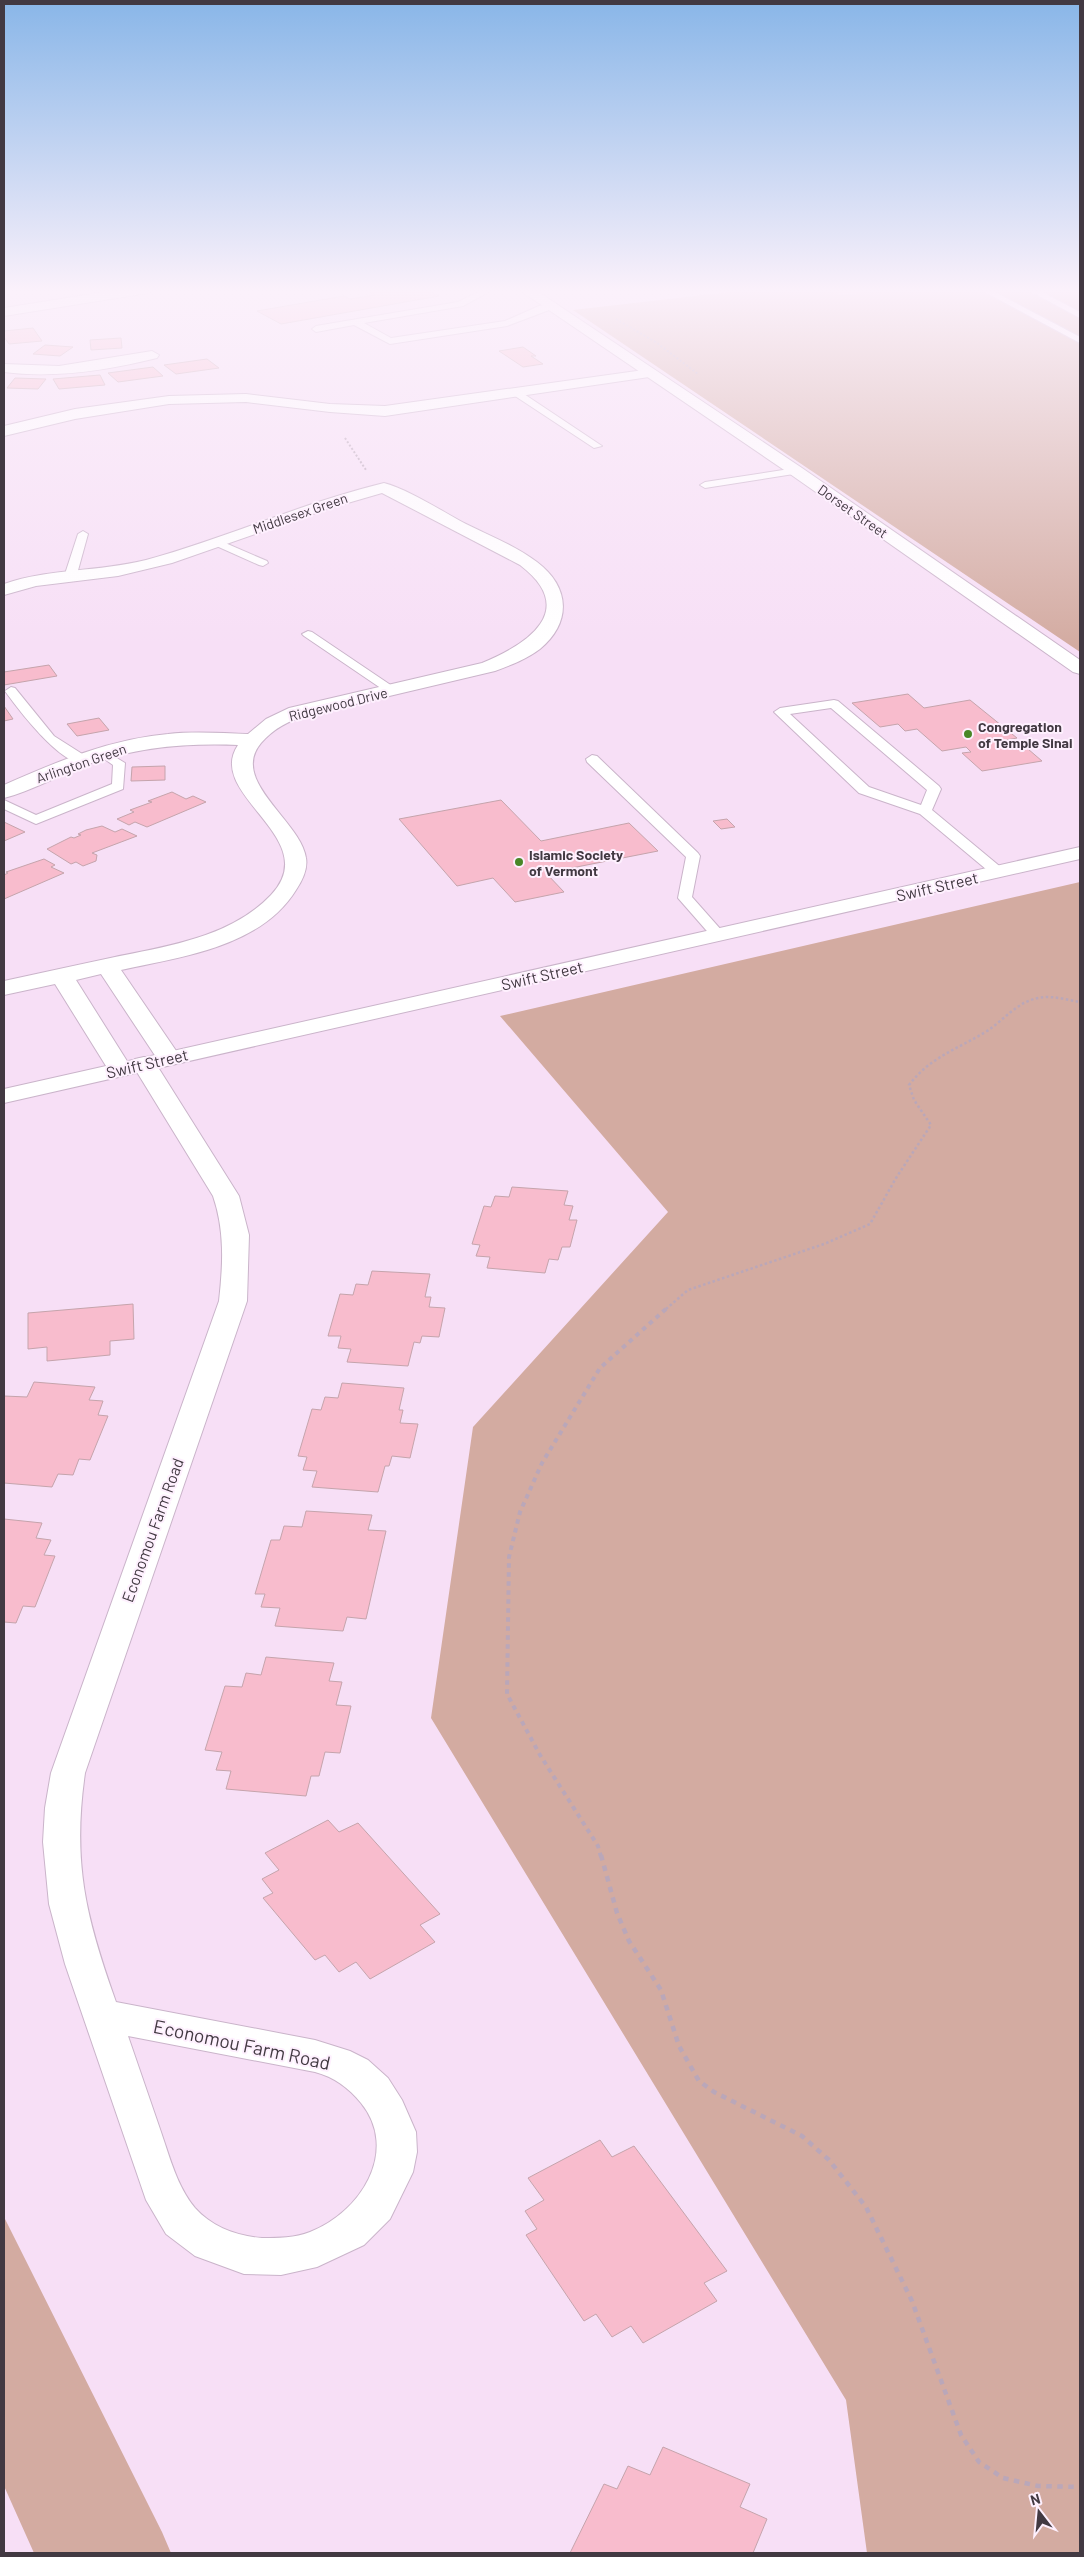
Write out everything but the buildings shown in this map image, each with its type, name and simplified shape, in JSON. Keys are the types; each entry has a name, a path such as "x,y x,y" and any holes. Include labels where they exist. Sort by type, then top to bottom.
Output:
{"street":[{"path":"4,431 75,414 114,408"},
{"path":"336,408 384,411 402,408"},
{"name":"Dorset Street","path":"703,408 1080,668"},
{"name":"Middlesex Green","path":"4,590 40,578 133,568 216,542 329,502 384,488"},
{"name":"Ridgewood Drive","path":"250,740 272,722 289,715 467,673 517,654 543,637 550,627 556,605 554,595 541,574 520,558 384,488"},
{"name":"Arlington Green","path":"4,792 102,753 157,740 207,738 250,740"},
{"path":"4,988 177,950 226,935 258,917 284,893 293,878 297,866 295,853 287,836 243,777 243,754 250,740"},
{"name":"Swift Street","path":"4,1096 1080,853"},
{"path":"107,966 144,1064"},
{"path":"61,975 144,1064"},
{"name":"Economou Farm Road","path":"101,2015 328,2060 363,2078 377,2092 387,2108 394,2125 397,2144 394,2170 380,2201 366,2217 329,2244 283,2257 236,2254 214,2247 196,2236 180,2222 168,2206 101,2015 66,1902 59,1839 61,1806 78,1739 233,1301 238,1264 234,1217 226,1196 144,1064"}],"lane":[{"path":"540,408 597,446"},
{"path":"704,485 796,471"},
{"path":"71,574 83,534"},
{"name":"Middlesex Green","path":"216,542 263,563"},
{"path":"308,634 392,690"},
{"path":"12,691 50,738 82,760"},
{"path":"925,812 934,788 834,704 780,712 864,790 925,812 998,872"},
{"path":"4,804 36,820 118,786 120,763 102,753"},
{"path":"592,759 693,856 685,898 718,935"}],"path":[{"path":"345,438 364,468 384,488"},
{"path":"1080,1002 1048,998 1025,1003 985,1033 931,1059 909,1085 914,1100 931,1125 896,1178 870,1224 824,1244 747,1268 688,1290 611,1356 600,1368 542,1463 520,1512 509,1558 506,1678 507,1694 540,1755 598,1846 621,1922 629,1940 661,1990 679,2046 699,2081 714,2092 802,2136 829,2160 866,2207 912,2301 961,2435 979,2462 1003,2478 1030,2484 1080,2487"}],"shaded area":[{"path":"719,408 1080,408 1080,652"},
{"path":"1080,882 1080,2553 867,2553 846,2400 431,1718 473,1427 668,1212 500,1016"},
{"path":"4,2217 171,2553 34,2553 4,2486"}],"place":[{"name":"Congregation of Temple Sinai","path":"968,734"},
{"name":"Islamic Society of Vermont","path":"519,862"}]}
